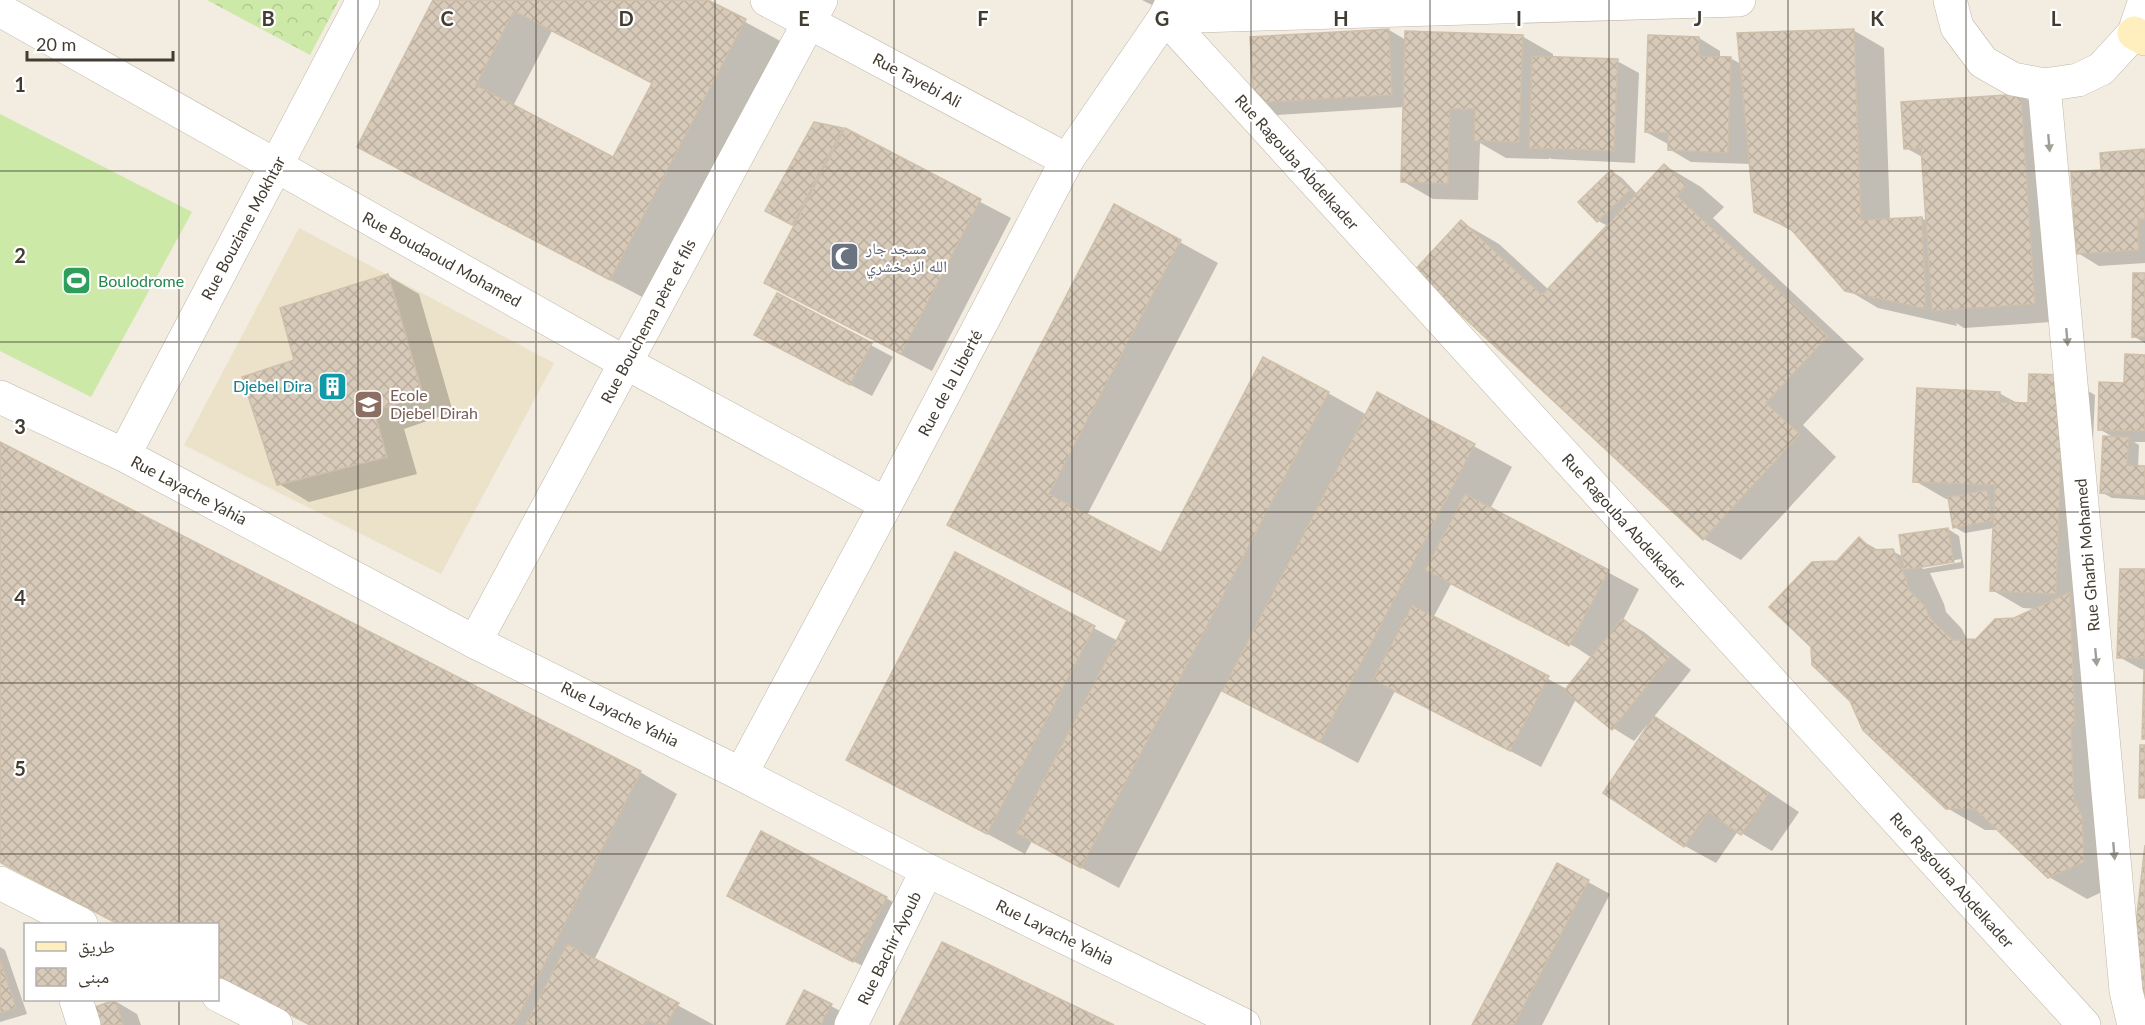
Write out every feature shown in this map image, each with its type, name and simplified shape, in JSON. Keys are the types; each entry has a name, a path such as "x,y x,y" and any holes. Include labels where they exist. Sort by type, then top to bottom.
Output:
{"street":[{"name":"Rue Bouziane Mokhtar","path":"124,455 363,0"},
{"name":"Rue Tayebi Ali","path":"767,0 815,11 1067,159"},
{"path":"1169,8 1739,0"},
{"path":"1950,0 1957,27 1983,62 2013,79 2044,85 2078,80 2101,69 2139,36 2145,0"},
{"name":"Rue de la Liberté","path":"741,774 1067,159 1169,8"},
{"name":"Rue Ragouba Abdelkader","path":"1169,8 2084,1025"},
{"name":"Rue Boudaoud Mohamed","path":"0,10 626,363 886,504"},
{"name":"Rue Bouchema père et fils","path":"475,642 815,11"},
{"name":"Rue Gharbi Mohamed","path":"2044,85 2125,979 2134,1025"},
{"name":"Rue Layache Yahia","path":"0,398 124,455 475,642 741,774 927,870 1244,1025"},
{"name":"Rue Bachir Ayoub","path":"851,1025 927,870"},
{"path":"0,883 50,916 77,923"},
{"path":"219,996 276,1025"},
{"path":"77,1001 84,1025"}],"shaded area":[{"name":"Ecole Djebel Dirah","path":"299,228 554,363 441,574 184,445"}],"green space":[{"path":"207,0 339,0 310,55"},
{"name":"Boulodrome","path":"0,114 192,212 91,397 0,351"}],"building":[{"path":"433,0 708,0 746,19 610,280 357,147","holes":["514,11 652,83 613,157 476,85"]},
{"path":"1389,29 1392,95 1254,103 1250,37"},
{"path":"1854,29 1861,220 1922,217 1926,309 1845,291 1790,228 1754,212 1737,33"},
{"path":"1405,31 1523,35 1519,142 1474,141 1475,109 1450,109 1448,184 1401,182"},
{"path":"1648,35 1699,37 1699,56 1731,57 1728,153 1668,150 1668,133 1645,132"},
{"path":"1532,56 1618,59 1614,151 1529,148"},
{"path":"2021,94 2035,304 1932,311 1921,148 1904,149 1901,102"},
{"path":"814,122 843,128 792,225 765,211"},
{"path":"845,128 981,199 901,354 764,283"},
{"path":"2145,149 2145,219 2138,219 2139,250 2076,254 2071,172 2101,170 2100,153"},
{"path":"1664,164 1687,185 1677,196 1828,336 1766,403 1800,434 1703,540 1414,271 1461,220 1542,295"},
{"path":"1611,170 1630,190 1597,222 1578,202"},
{"path":"1114,204 1181,240 1049,494 1161,553 1263,357 1329,392 1081,868 1016,833 1127,620 947,525"},
{"path":"2133,273 2145,273 2145,337 2132,337"},
{"name":"Djebel Dira","path":"388,274 423,395 374,411 387,457 277,485 242,377 294,360 280,308"},
{"path":"777,293 872,343 850,385 754,335"},
{"path":"2125,354 2145,355 2145,431 2098,430 2099,382 2124,383"},
{"path":"2029,374 2064,375 2056,594 1990,591 1995,485 1913,482 1917,388 2000,392 1999,402 2028,403"},
{"path":"1377,392 1475,444 1320,742 1222,691"},
{"path":"2103,436 2129,437 2127,465 2145,466 2145,496 2100,493"},
{"path":"0,442 641,771 514,1025 310,1025 219,977 219,923 116,923 0,862"},
{"path":"1987,490 1992,521 1953,528 1948,497"},
{"path":"1465,494 1609,570 1569,646 1425,570"},
{"path":"1948,528 1954,562 1904,570 1899,535"},
{"path":"1859,537 1872,550 1893,549 1907,581 1908,589 1925,606 1931,619 1953,640 1976,639 1995,619 2014,618 2070,592 2075,724 2071,727 2074,800 2082,816 2084,862 2048,878 1975,809 1946,809 1863,730 1850,701 1812,665 1811,647 1769,607 1812,562 1837,561"},
{"path":"955,552 1095,626 987,834 846,760"},
{"path":"2120,569 2145,569 2145,658 2117,658"},
{"path":"1412,605 1549,676 1510,751 1373,680"},
{"path":"1622,618 1670,657 1612,730 1564,691"},
{"path":"2144,670 2145,739 2142,739"},
{"path":"1654,716 1769,793 1741,835 1708,812 1684,847 1603,793"},
{"path":"2140,745 2145,745 2145,798 2139,798"},
{"path":"761,831 887,897 853,962 727,896"},
{"path":"2145,845 2145,995 2128,993"},
{"path":"1557,863 1589,880 1514,1025 1472,1025"},
{"path":"942,942 1114,1025 899,1025"},
{"path":"567,944 679,1003 666,1025 658,1025 647,1019 644,1025 525,1025"},
{"path":"0,959 16,1008 0,1013"},
{"path":"804,990 832,1004 821,1025 786,1025"},
{"path":"115,1001 124,1025 85,1025 81,1012"}],"place":[{"name":"مسجد جار الله الزمخشري","path":"845,257"},
{"name":"Boulodrome","path":"77,281"},
{"name":"Djebel Dira","path":"333,386"},
{"name":"Ecole Djebel Dirah","path":"369,404"}]}
